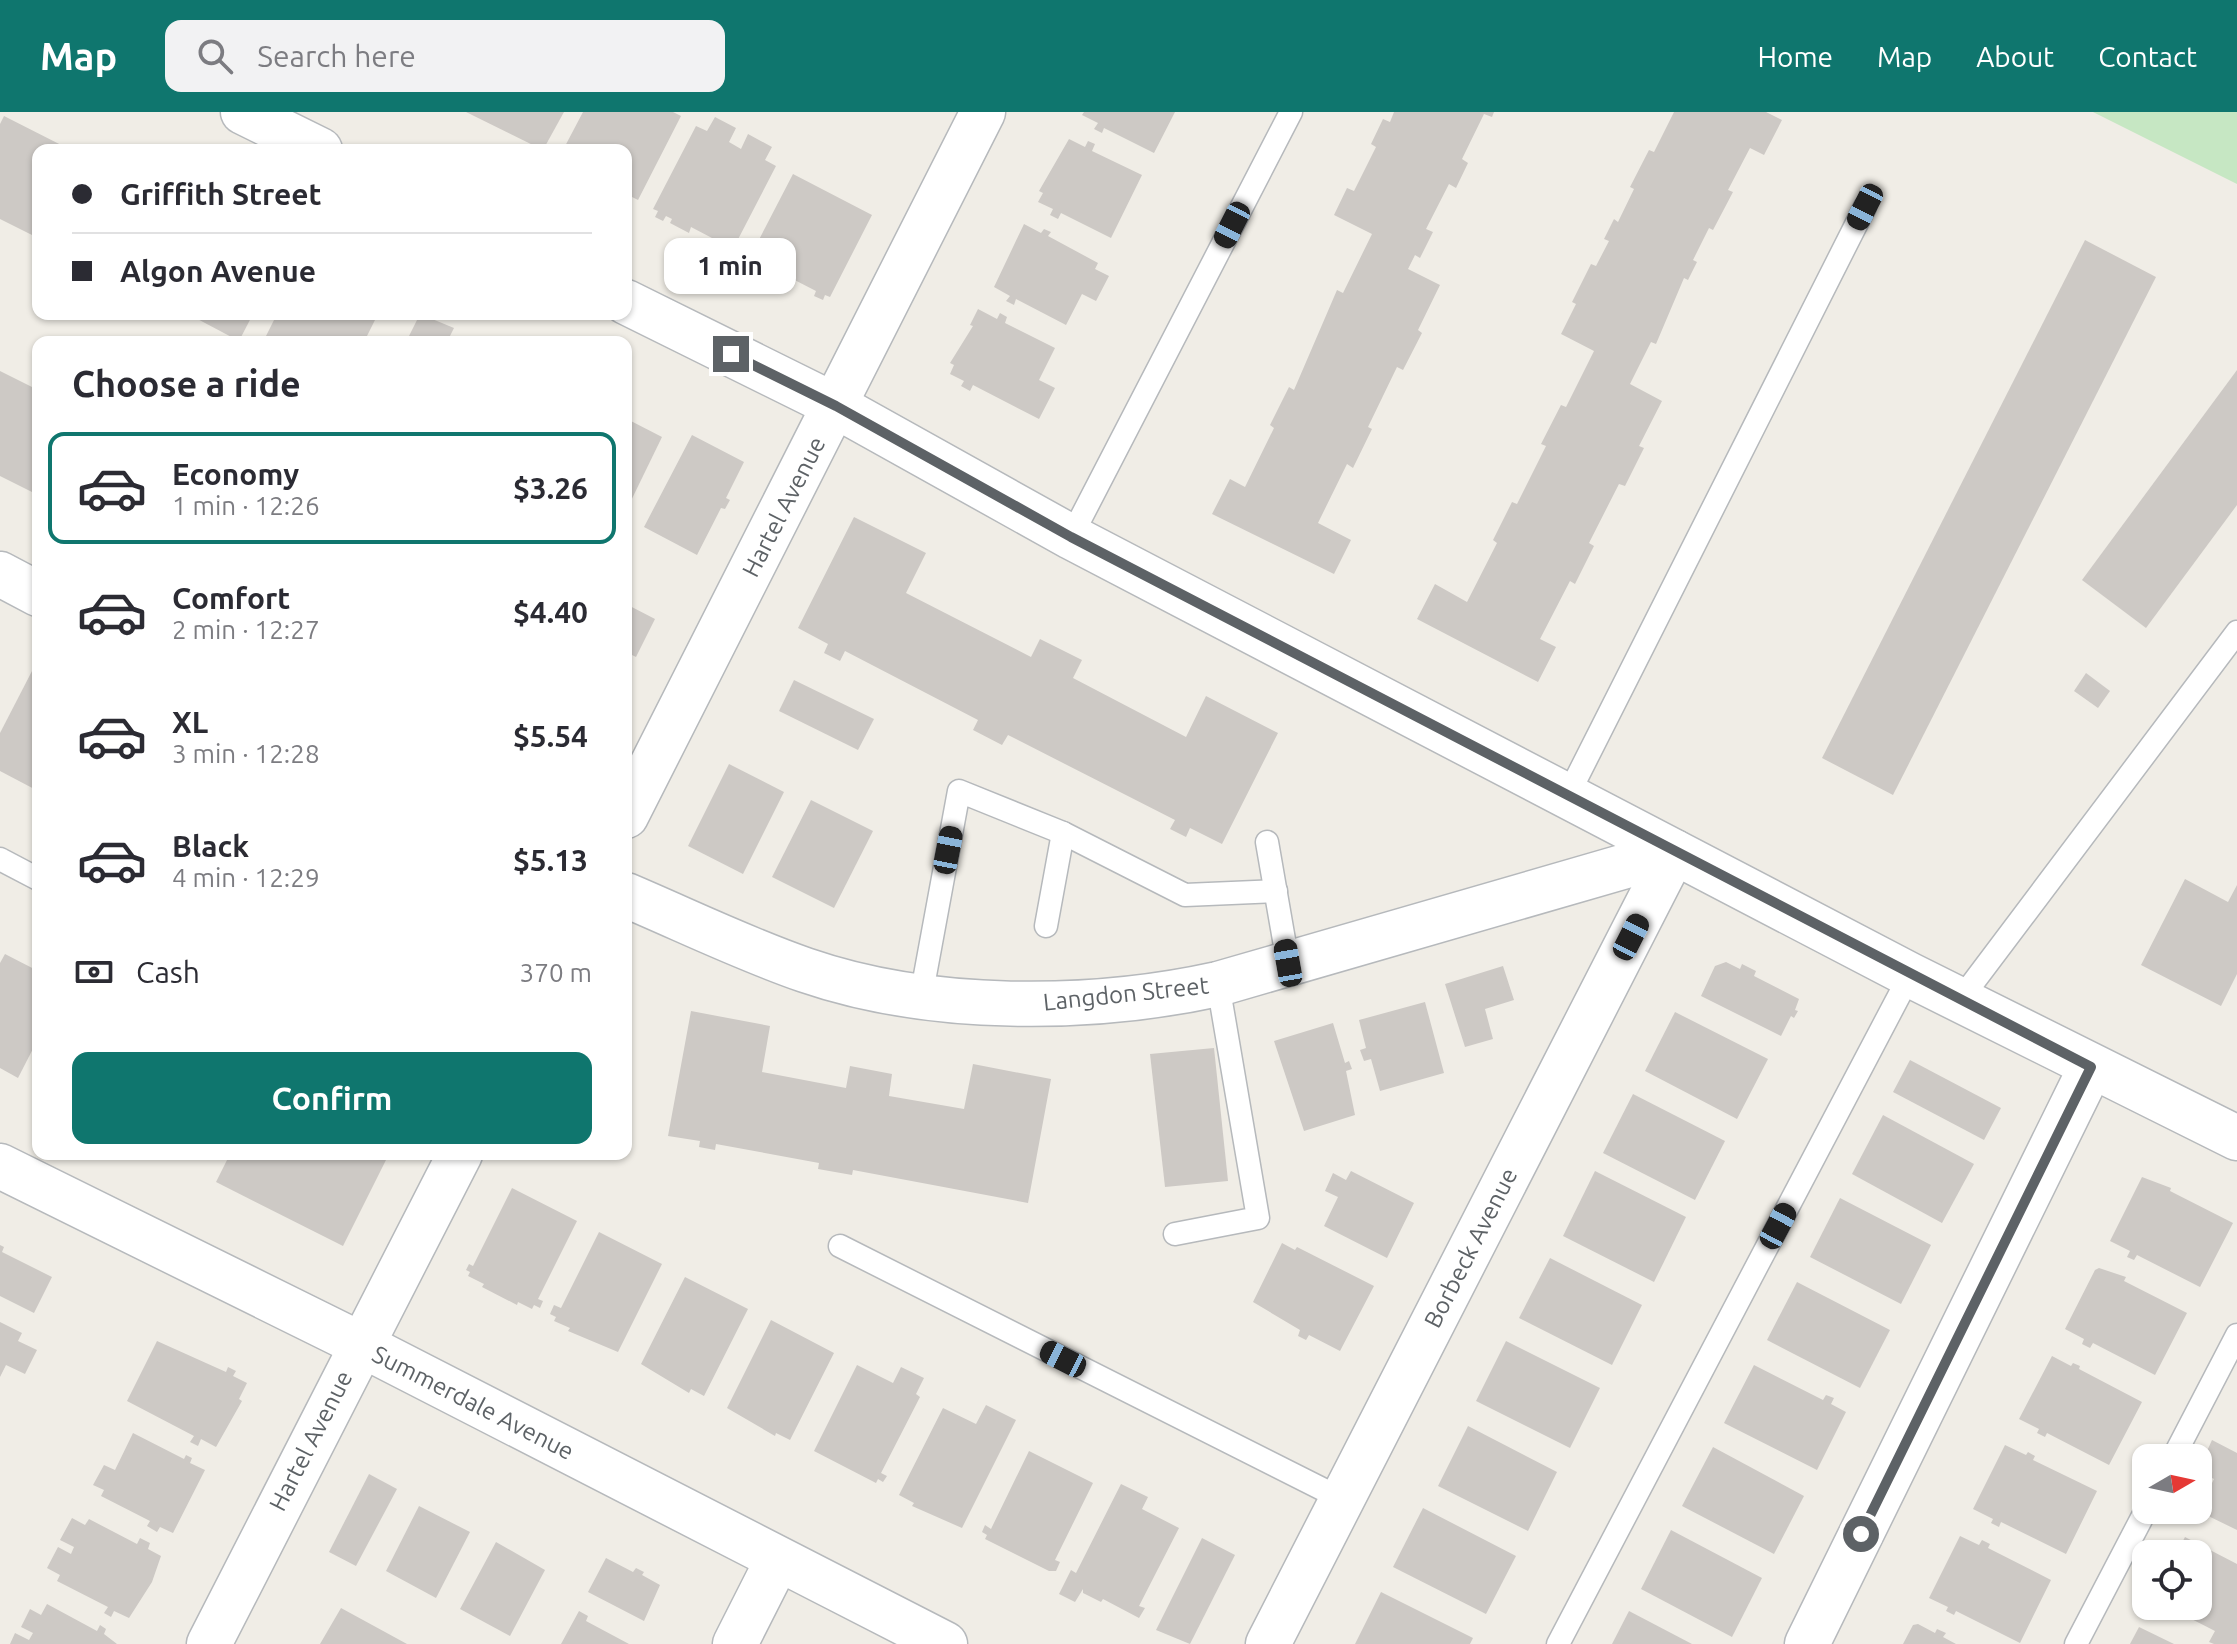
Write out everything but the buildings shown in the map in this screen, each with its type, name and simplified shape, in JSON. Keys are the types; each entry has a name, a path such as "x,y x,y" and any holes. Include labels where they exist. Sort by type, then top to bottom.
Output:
{"street":[{"path":"243,112 308,144"},
{"name":"Hartel Avenue","path":"632,804 983,112"},
{"path":"632,305 836,406 1071,537 1567,797 1910,975 2237,1138"},
{"path":"0,574 32,591"},
{"name":"Langdon Street","path":"632,898 806,971 921,997 1027,1005 1188,991 1218,984 1674,852"},
{"name":"Borbeck Avenue","path":"1268,1644 1674,852"},
{"path":"1807,1644 2091,1067"},
{"name":"Hartel Avenue","path":"209,1644 457,1160"},
{"name":"Summerdale Avenue","path":"0,1166 360,1344 777,1561 945,1644"},
{"path":"735,1644 777,1561"}],"lane":[{"path":"1071,537 1291,112"},
{"path":"1567,797 1865,207"},
{"path":"1960,1000 2237,632"},
{"path":"921,997 959,791 1063,833 1185,895 1276,891"},
{"path":"1046,926 1063,833"},
{"path":"1267,842 1288,963"},
{"path":"0,859 32,876"},
{"path":"1558,1644 1910,975"},
{"path":"1175,1234 1258,1218 1218,984"},
{"path":"840,1246 1342,1499"},
{"path":"2180,1444 2237,1335"},
{"path":"2076,1644 2139,1524"}],"green space":[{"path":"2093,112 2237,112 2237,184"}],"route":[{"path":"731,354 836,406 1071,537 2091,1067 1861,1534"}]}
